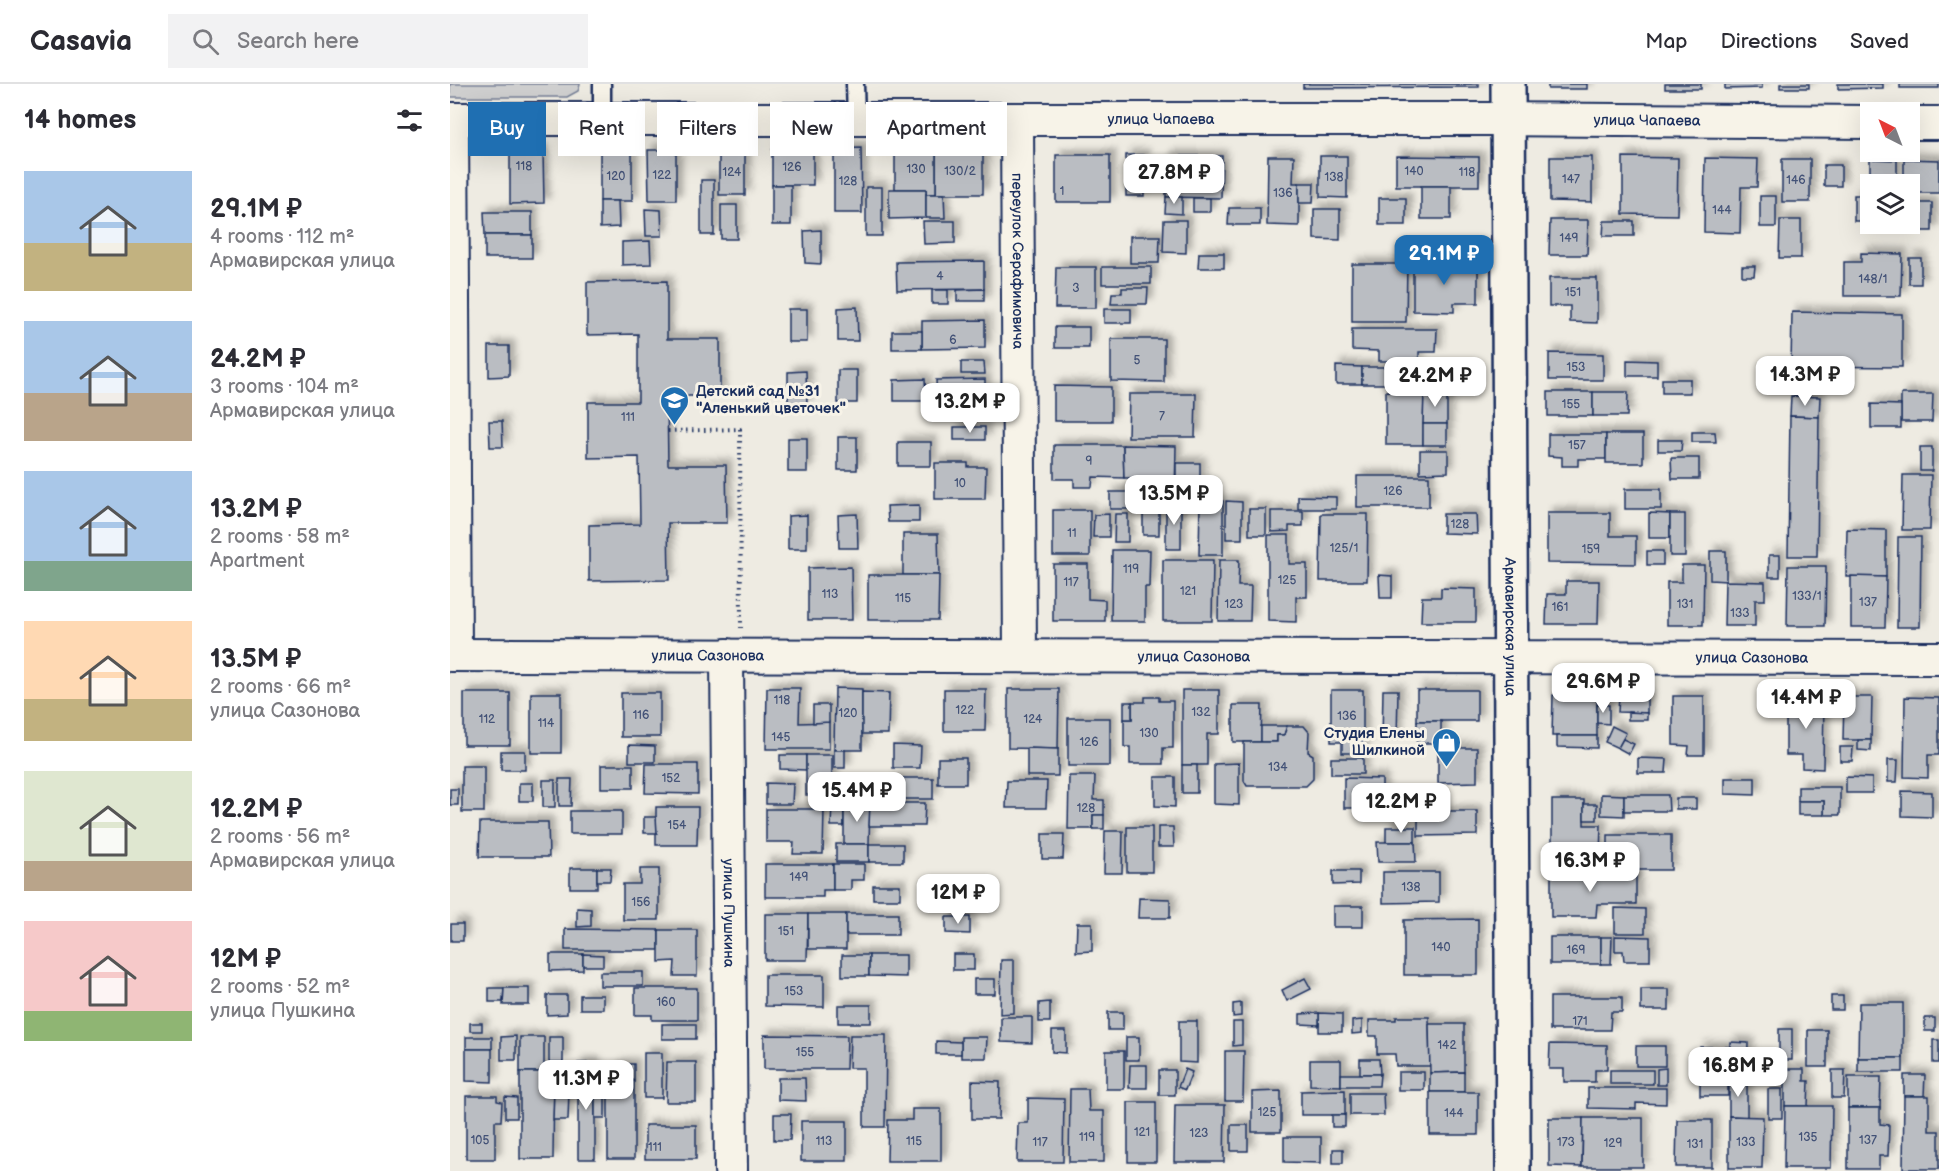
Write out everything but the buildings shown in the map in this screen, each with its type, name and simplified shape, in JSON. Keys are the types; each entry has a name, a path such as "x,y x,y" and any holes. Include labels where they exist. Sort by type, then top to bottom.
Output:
{"street":[{"name":"Армавирская улица","path":"1508,84 1513,1171"},
{"name":"улица Чапаева","path":"451,119 558,119"},
{"path":"451,119 453,655"},
{"name":"улица Чапаева","path":"645,119 1508,119 1860,122"},
{"name":"переулок Серафимовича","path":"1017,119 1020,656"},
{"path":"1920,123 1939,123"},
{"name":"улица Сазонова","path":"453,655 1939,658"},
{"name":"улица Пушкина","path":"731,1171 734,655"}],"lane":[{"path":"602,84 602,102"},
{"path":"855,84 856,119"}],"path":[{"path":"668,431 740,429 734,655"}],"shaded area":[{"path":"450,84 580,85 578,91 567,97 450,97"}],"place":[{"name":"Детский сад №31 \"Аленький цветочек\"","path":"675,426"},
{"name":"Студия Елены Шилкиной","path":"1446,768"}]}
